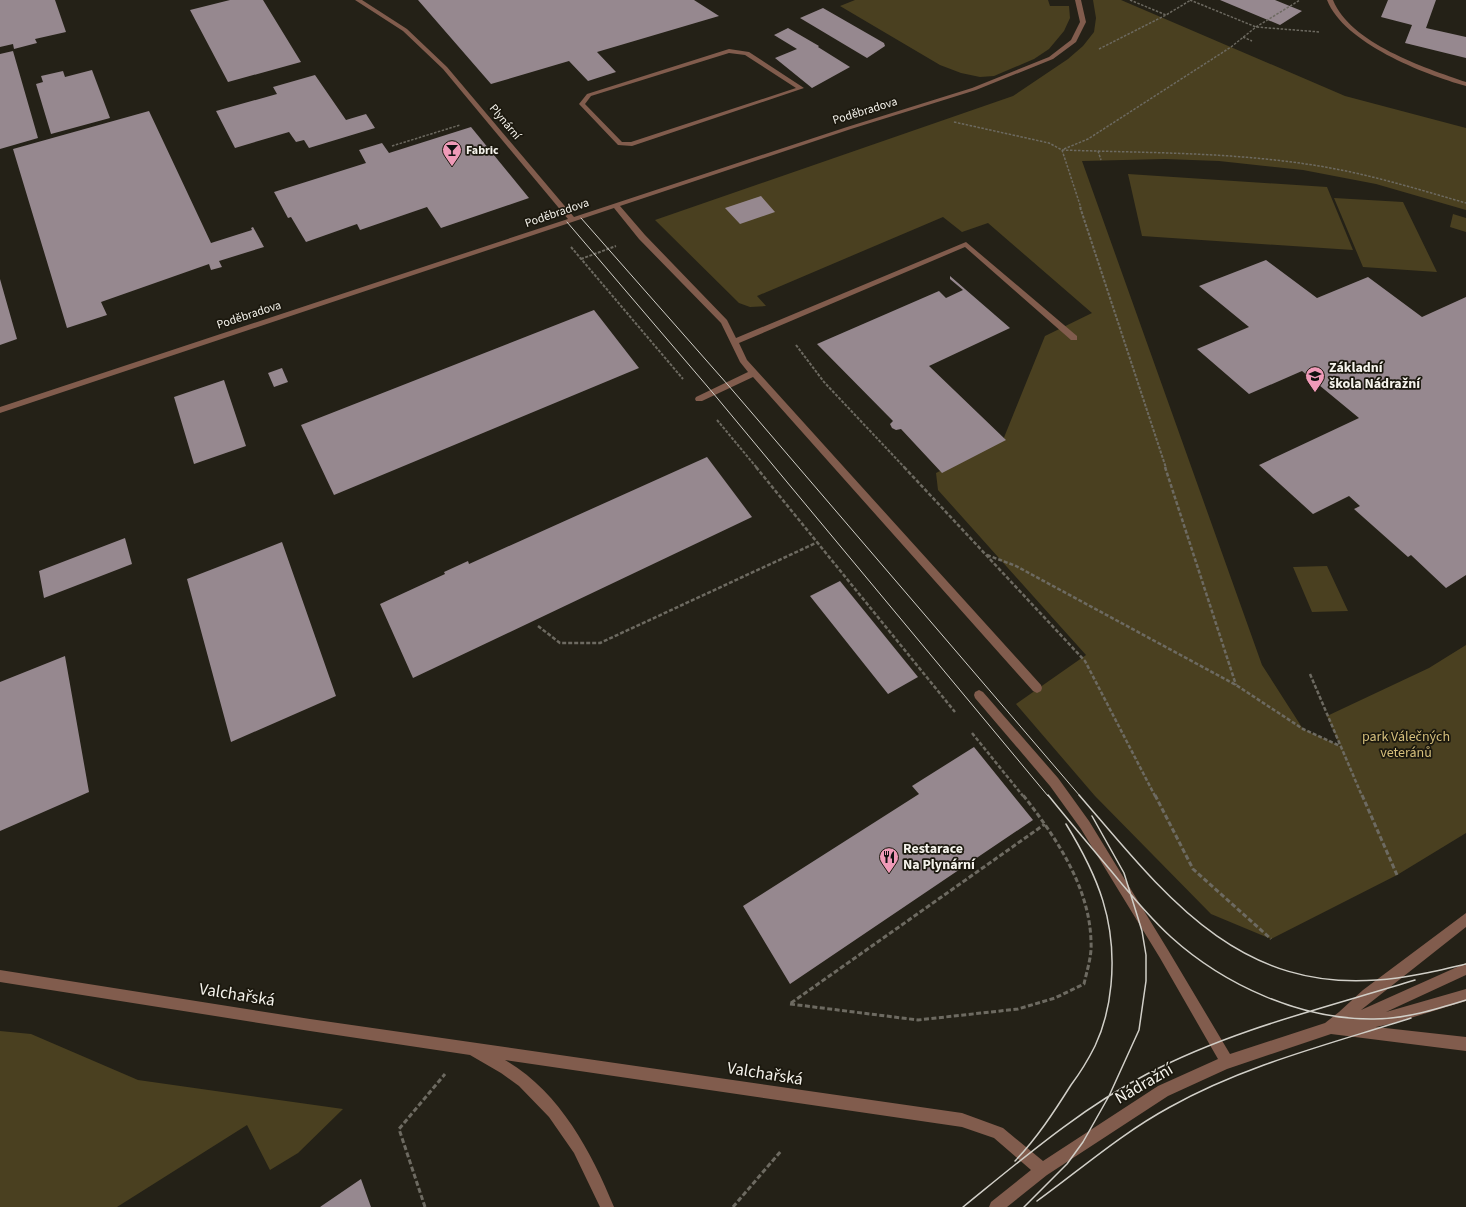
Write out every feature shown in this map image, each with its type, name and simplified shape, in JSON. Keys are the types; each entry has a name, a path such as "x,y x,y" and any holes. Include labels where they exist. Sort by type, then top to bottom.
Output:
{"street":[{"name":"Plynární","path":"358,0 391,20 416,40 445,68 573,220"},
{"name":"Poděbradova","path":"0,410 974,89 1051,58 1074,41 1084,22 1078,0"},
{"path":"1330,0 1331,8 1356,34 1413,66 1466,84"},
{"path":"729,52 747,53 801,88 632,144 620,144 582,104 589,95 729,52"},
{"path":"616,206 642,237 724,322 744,362 1038,688"},
{"path":"734,342 966,244 1074,338"},
{"path":"699,399 754,373"},
{"path":"979,695 1054,782 1085,825 1164,954 1227,1062"},
{"name":"Nádražní","path":"996,1207 1042,1170 1163,1091 1227,1062 1329,1028 1344,1017 1368,995 1466,919"},
{"path":"1329,1028 1358,1018 1466,969"},
{"name":"Valchařská","path":"0,976 310,1025 962,1120 998,1133 1042,1170"},
{"path":"1329,1028 1394,1017 1466,995"},
{"name":"Nádražní","path":"1329,1028 1466,1044"},
{"name":"Valchařská","path":"469,1047 506,1069 540,1097 570,1133 596,1177 607,1207"}],"path":[{"path":"1130,0 1166,15 1190,0 1256,27 1356,34"},
{"path":"1062,150 1088,139 1231,47 1256,27 1300,0"},
{"path":"1243,37 1252,41"},
{"path":"954,122 1049,143 1062,150 1222,155 1304,164 1374,177 1466,203"},
{"path":"392,146 465,124"},
{"path":"1062,150 1236,685"},
{"path":"1098,151 1101,160"},
{"path":"553,227 818,542 956,714"},
{"path":"581,259 642,237"},
{"path":"587,257 590,262"},
{"path":"776,324 805,355 824,382 1085,660 1193,868 1271,938"},
{"path":"538,626 560,642 600,643 818,542"},
{"path":"987,555 1016,566 1236,685 1303,729 1340,746"},
{"path":"1310,674 1397,875"},
{"path":"971,732 1045,824 1063,854 1077,882 1085,906 1091,936 1089,962 1084,984 1055,998 1018,1009 918,1020 790,1004 1045,824"},
{"path":"425,1207 398,1129 469,1047"},
{"path":"733,1207 781,1151"}],"green space":[{"path":"855,0 1048,0 1050,6 1069,6 1070,18 1064,31 1049,49 1034,59 994,76 980,77 961,73 940,65 840,6"},
{"name":"park Válečných veteránů","path":"1093,0 1121,0 1345,96 1466,128 1466,210 1376,184 1303,170 1219,161 1165,159 1082,161 1262,665 1303,729 1340,746 1327,716 1429,668 1466,645 1466,833 1397,875 1271,939 1211,914 1095,796 1016,704 1086,655 938,490 936,473 1003,440 1045,336 1092,313 988,223 962,232 943,217 757,296 766,306 750,307 739,303 655,220 1013,96 1068,59 1083,46 1094,32 1096,18"},
{"path":"1128,174 1327,187 1353,250 1142,236"},
{"path":"1334,198 1403,202 1437,272 1363,267"},
{"path":"1453,214 1466,218 1466,232 1450,227"},
{"path":"1327,566 1348,611 1312,612 1293,567"},
{"path":"0,1031 31,1034 138,1080 343,1109 298,1153 270,1170 247,1125 117,1207 0,1207"}],"building":[{"path":"0,0 55,0 66,32 35,39 37,43 14,49 13,44 0,47"},
{"path":"230,0 263,0 301,62 228,82 190,10"},
{"path":"418,0 694,0 719,16 597,52 616,72 588,81 569,61 491,84"},
{"path":"1220,0 1275,0 1302,11 1280,25"},
{"path":"1388,0 1436,0 1426,28 1466,37 1466,58 1405,43 1412,25 1381,17"},
{"path":"823,8 884,43 885,46 867,58 800,18"},
{"path":"788,28 819,46 818,47 850,67 812,88 775,58 797,49 774,35"},
{"path":"13,51 38,138 0,149 0,54"},
{"path":"92,70 110,118 51,134 36,84 43,82 41,76 63,71 65,77"},
{"path":"315,75 346,120 366,114 375,128 309,148 304,140 296,142 289,132 235,148 216,111 277,94 273,87"},
{"path":"149,111 211,243 252,230 251,228 253,227 264,247 219,261 222,267 211,270 209,264 101,302 107,315 67,328 13,149"},
{"path":"471,127 529,198 441,228 427,207 360,230 357,224 306,242 291,217 288,218 274,192 366,163 359,150 382,143 389,153"},
{"path":"761,196 775,212 740,224 725,208"},
{"path":"1266,260 1317,298 1368,277 1422,317 1466,297 1466,575 1446,588 1411,555 1408,557 1354,509 1360,506 1349,496 1313,514 1259,465 1359,418 1302,371 1249,394 1197,349 1249,327 1199,286"},
{"path":"950,276 1010,328 929,366 1006,440 942,473 901,429 896,430 892,428 890,424 893,421 817,344 939,291 946,298 963,290 950,279"},
{"path":"0,279 17,339 0,345"},
{"path":"594,310 639,368 334,495 301,425"},
{"path":"282,368 288,382 274,387 268,373"},
{"path":"224,380 246,446 194,464 174,397"},
{"path":"707,457 752,517 413,678 380,604 445,574 444,572 468,561 469,564"},
{"path":"125,538 132,564 44,598 39,571"},
{"path":"282,542 336,696 231,742 187,579"},
{"path":"840,581 918,677 888,694 810,596"},
{"path":"65,656 89,792 0,831 0,682"},
{"path":"974,747 1033,820 790,984 743,906 919,794 912,786"},
{"path":"361,1179 371,1207 320,1207"}],"tram line":[{"path":"581,218 728,385 1080,796"},
{"path":"567,222 713,393 1048,796"},
{"path":"1048,795 1131,894"},
{"path":"1079,795 1140,866 1172,899 1206,928 1242,952 1282,969 1327,979 1388,979 1433,972 1466,964"},
{"path":"1092,816 1124,873 1131,894"},
{"path":"1015,1161 1045,1124 1087,1061 1101,1031 1109,1001 1112,962 1108,920 1096,881 1066,824"},
{"path":"1109,1096 1139,1030 1146,981 1146,955 1142,931 1131,894"},
{"path":"1131,894 1171,937 1215,970 1239,984 1265,996 1310,1011"},
{"path":"1310,1011 1415,980"},
{"path":"1310,1011 1346,1018 1386,1019 1432,1010 1466,1000"},
{"path":"1109,1096 1147,1074 1179,1058 1245,1032 1310,1011"},
{"path":"1037,1201 1135,1128 1152,1117 1199,1092 1288,1056 1411,1018"},
{"path":"963,1207 1029,1153 1109,1096"},
{"path":"1024,1207 1067,1164 1083,1142 1109,1096"}],"place":[{"name":"Fabric","path":"452,167"},
{"name":"Základní škola Nádražní","path":"1315,393"},
{"name":"Restarace Na Plynární","path":"889,874"}]}
